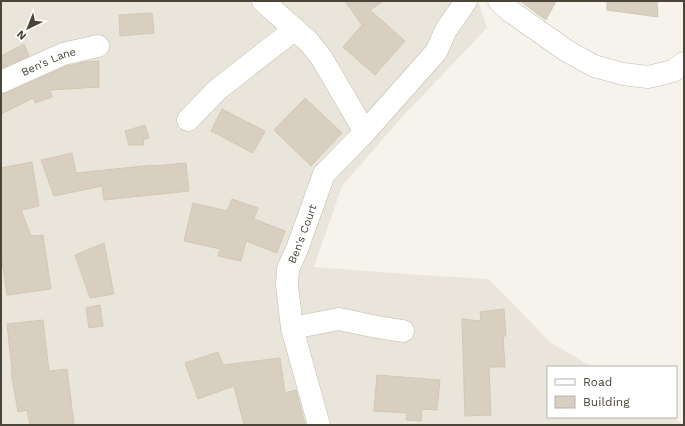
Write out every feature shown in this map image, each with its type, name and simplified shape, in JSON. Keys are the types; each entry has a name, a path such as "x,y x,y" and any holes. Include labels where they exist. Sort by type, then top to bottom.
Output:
{"street":[{"path":"263,1 309,42 321,57 365,132"},
{"name":"Ben's Court","path":"319,425 292,328 287,285 288,269 297,249 324,174 365,132 436,52 446,30 466,1"},
{"path":"499,1 510,11 567,51 594,66 623,74 648,77 674,72 684,63"},
{"path":"188,120 217,90 295,29"},
{"name":"Ben's Lane","path":"1,82 63,54 98,46"},
{"path":"292,328 339,319 403,331"}],"shaded area":[{"path":"1,1 478,1 487,28 402,117 342,186 314,267 489,279 550,342 590,366 547,366 547,418 674,418 684,425 1,425"}],"building":[{"path":"345,1 383,1 370,10 405,41 375,75 343,47 362,25"},
{"path":"520,1 556,1 546,20"},
{"path":"607,1 657,1 658,17 607,10"},
{"path":"152,13 154,33 120,36 119,15"},
{"path":"24,44 29,56 1,68 1,56"},
{"path":"99,61 99,87 50,90 52,97 35,103 33,98 1,114 1,94 67,66"},
{"path":"305,98 342,133 311,166 274,130"},
{"path":"222,109 265,131 253,153 211,131"},
{"path":"145,125 149,138 143,140 144,145 129,145 125,131"},
{"path":"72,153 76,173 186,163 189,191 104,200 102,186 54,196 41,160"},
{"path":"32,162 39,206 21,210 31,236 43,235 51,289 7,295 1,254 1,168"},
{"path":"232,199 258,208 254,219 285,231 277,253 246,241 241,261 218,256 220,249 184,241 193,203 227,211"},
{"path":"104,243 114,294 90,298 75,255"},
{"path":"100,305 103,326 89,328 86,308"},
{"path":"504,309 506,336 503,336 505,367 489,367 491,415 465,416 462,319 481,321 480,312"},
{"path":"43,320 49,371 67,369 74,425 30,425 27,410 18,412 11,372 7,324"},
{"path":"218,352 223,365 280,358 285,393 296,390 305,425 244,425 234,386 198,399 185,363"},
{"path":"377,375 440,380 437,410 422,409 421,421 406,420 407,413 374,411"}]}
